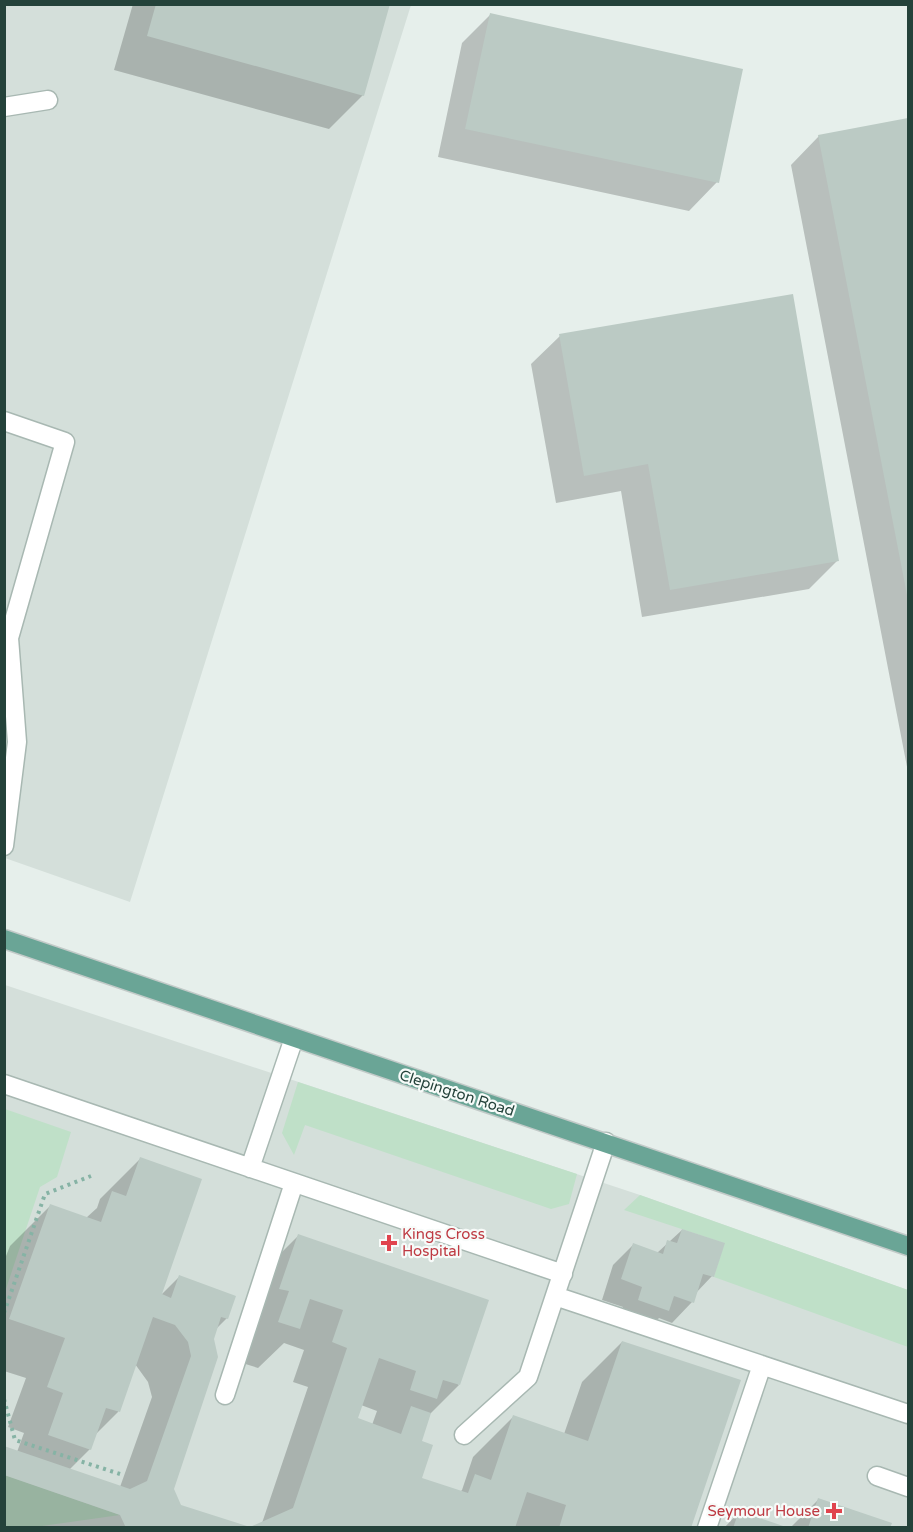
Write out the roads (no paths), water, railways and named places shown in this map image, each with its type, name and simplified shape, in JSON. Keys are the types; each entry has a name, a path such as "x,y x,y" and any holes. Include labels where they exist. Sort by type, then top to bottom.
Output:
{"main road":[{"name":"Clepington Road","path":"4,939 909,1246"}],"lane":[{"path":"4,107 48,100"},
{"path":"4,421 65,442 9,638 17,742 4,846"},
{"path":"250,1168 294,1038"},
{"path":"4,1084 563,1274"},
{"path":"464,1435 528,1377 606,1142"},
{"path":"225,1395 294,1183"},
{"path":"555,1296 909,1414"},
{"path":"707,1527 762,1365"},
{"path":"877,1476 909,1487"}],"place":[{"name":"Kings Cross Hospital","path":"389,1243"},
{"name":"Seymour House","path":"834,1511"}]}
